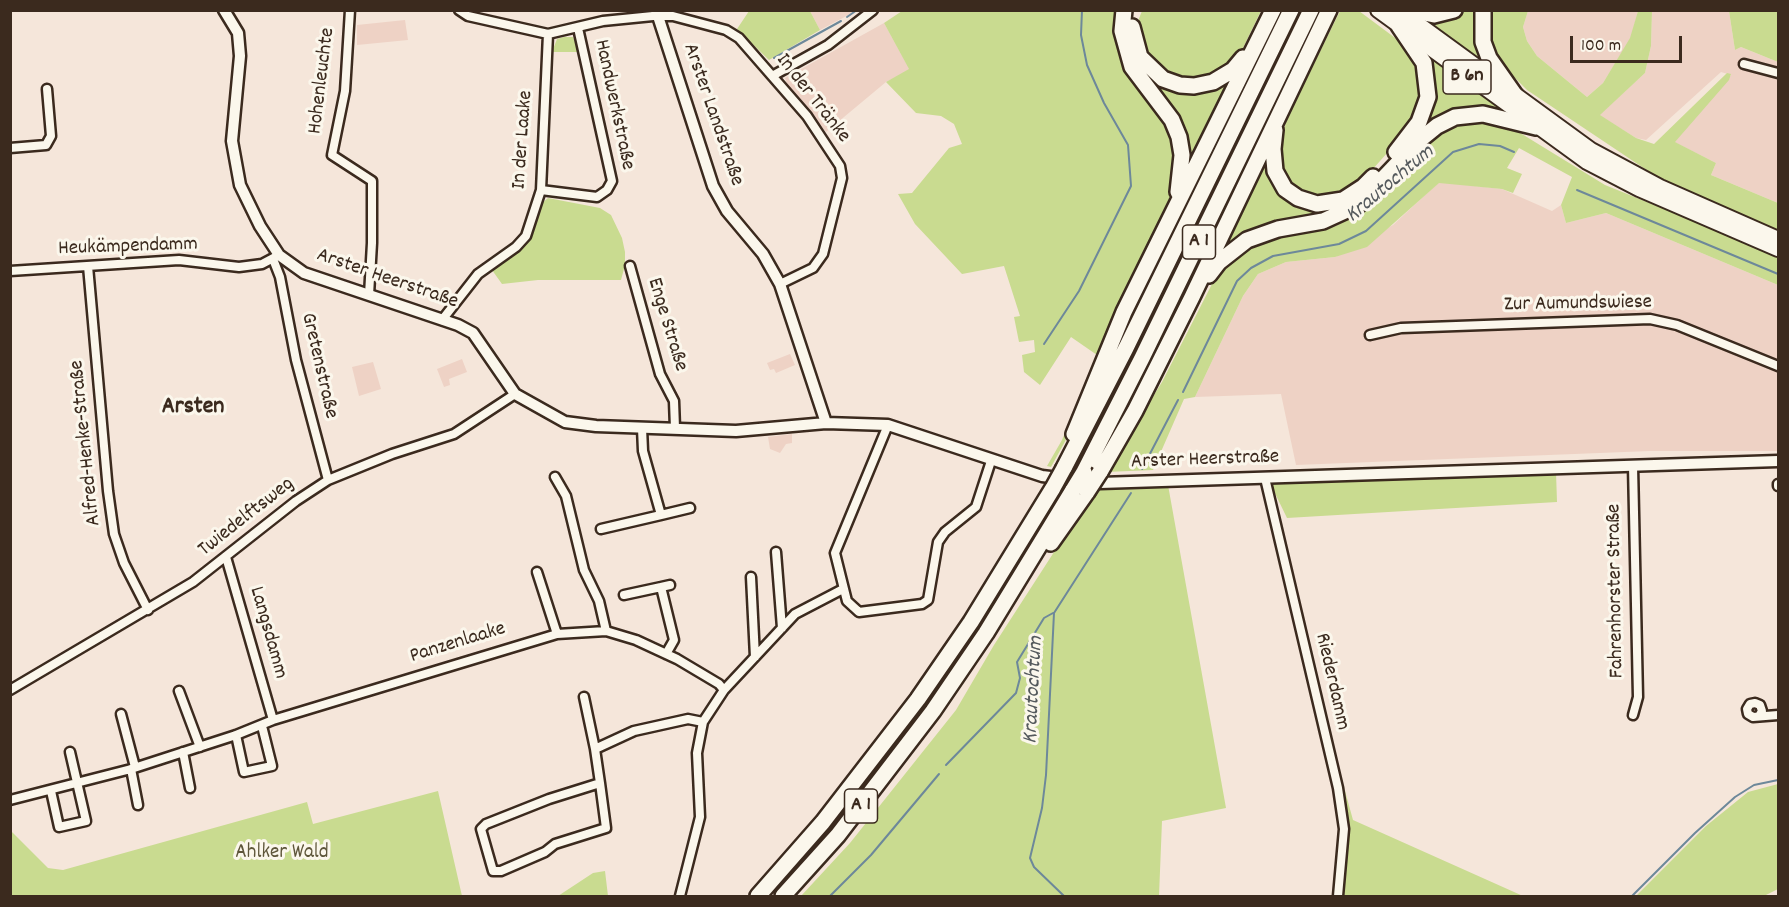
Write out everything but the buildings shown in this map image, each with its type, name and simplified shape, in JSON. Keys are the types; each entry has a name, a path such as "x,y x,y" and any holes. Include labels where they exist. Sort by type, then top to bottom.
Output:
{"highway":[{"path":"1124,10 1122,31 1132,67 1172,120 1179,137 1182,173 1171,217"},
{"path":"1134,10 1132,27 1140,57 1163,79 1180,85 1194,86 1224,77 1233,70 1261,34"},
{"path":"1064,468 1089,393 1171,217 1273,10"},
{"name":"A 1","path":"758,897 823,822 918,699 971,622 1053,488 1126,348 1291,10"},
{"name":"A 1","path":"783,897 838,835 927,720 1080,491 1084,472 1311,10"},
{"path":"1080,491 1100,472 1135,411 1329,10"},
{"name":"B 6n","path":"1378,10 1536,127 1608,174 1779,249"},
{"name":"B 6n","path":"1400,10 1517,98 1591,150 1660,188 1779,239"},
{"path":"1410,10 1434,15 1454,10"},
{"path":"1483,10 1483,42 1489,58 1517,98"},
{"path":"1276,119 1273,162 1278,178 1290,193 1306,201 1327,203 1343,200 1363,187 1402,145 1419,122 1426,105 1428,84 1424,63 1399,26"},
{"path":"1192,297 1219,262 1247,240 1278,229 1323,221 1358,205 1421,139 1437,126 1455,117 1483,114 1536,127"}],"street":[{"name":"Arster Heerstraße","path":"224,10 238,33 240,56 232,124 234,158 240,185 276,257 304,273 369,294 473,333 515,394 565,422 580,425 736,431 826,423 888,425 1042,476 1100,483 1779,460"},
{"name":"Hohenleuchte","path":"350,10 345,91 333,155 372,180 369,294"},
{"path":"459,10 468,16 548,34"},
{"path":"774,75 828,45 873,10"},
{"name":"In der Tränke","path":"548,34 603,21 657,13 726,30 739,38 774,75 835,156 842,178 823,254 813,268 780,284"},
{"name":"Arster Landstraße","path":"657,13 713,186 727,211 763,254 780,284 826,423"},
{"name":"Handwerkstraße","path":"541,190 597,197 607,190 612,181 578,28"},
{"name":"In der Laake","path":"442,320 478,274 516,247 526,236 541,190 548,34"},
{"path":"1744,64 1779,73"},
{"path":"10,148 46,146 51,136 47,89"},
{"name":"Heukämpendamm","path":"10,271 179,260 239,267 262,264 276,257"},
{"name":"Gretenstraße","path":"276,257 296,360 328,480"},
{"name":"Alfred-Henke-Straße","path":"88,266 108,492 114,534 124,563 148,610"},
{"name":"Enge Straße","path":"630,266 660,374 674,401 675,429"},
{"name":"Zur Aumundswiese","path":"1370,335 1401,328 1650,319 1685,328 1779,366"},
{"name":"Twiedelftsweg","path":"10,690 194,582 296,501 328,480 392,454 454,434 515,394"},
{"path":"888,425 835,553 843,589 853,607 866,613 922,604 928,600 938,542 945,532 976,507 991,461"},
{"path":"642,428 643,452 661,515"},
{"name":"Fahrenhorster Straße","path":"1633,466 1638,698 1633,715"},
{"path":"555,477 571,511 584,570 599,601 606,631"},
{"name":"Riederdamm","path":"1265,478 1338,788 1344,829 1338,897"},
{"path":"601,529 690,508"},
{"path":"776,552 782,628"},
{"name":"Langsdamm","path":"226,557 273,720"},
{"path":"537,572 557,634"},
{"path":"751,577 755,657"},
{"path":"624,595 666,586 674,640 666,654"},
{"path":"680,897 700,817 697,753 703,723 724,690 795,614 843,589"},
{"name":"Panzenlaake","path":"10,800 133,768 236,735 273,720 557,634 606,631 636,640 719,684 724,690"},
{"path":"179,691 200,747"},
{"path":"584,697 595,749 600,783 606,828 555,844 545,852 501,871 493,871 481,829 486,824 549,799 600,783"},
{"path":"121,714 133,768 138,805"},
{"path":"1759,716 1779,715"},
{"path":"595,749 634,731 688,720 703,723"},
{"path":"236,735 244,772 272,766 262,726"},
{"path":"51,790 59,827 86,821 69,752"},
{"path":"183,752 190,788"}],"shaded area":[{"path":"810,11 856,11 820,30"},
{"path":"1528,11 1638,11 1631,38 1603,83 1587,97 1537,56 1527,41 1523,27"},
{"path":"1652,11 1729,11 1735,50 1741,47 1778,62 1778,203 1711,175 1716,163 1674,142 1731,75 1721,72 1646,140 1636,138 1599,115 1645,73 1651,46"},
{"path":"405,20 408,40 357,45 357,25"},
{"path":"884,23 910,70 886,82 826,132 788,87 785,78"},
{"path":"1439,182 1502,189 1552,211 1561,205 1566,223 1606,213 1778,285 1778,451 1650,451 1296,465 1281,394 1195,397 1243,296 1258,274 1286,262 1335,257 1393,225"},
{"path":"790,354 795,365 776,373 774,369 770,370 767,363"},
{"path":"462,359 467,372 449,379 450,385 444,387 437,369"},
{"path":"373,362 381,389 359,396 352,367"},
{"path":"792,434 792,443 786,444 780,453 770,449 768,437"}],"green space":[{"path":"749,11 810,11 820,30 769,60 737,29"},
{"path":"902,11 1119,11 1157,108 1174,140 1177,158 1175,181 1169,201 1135,272 1068,436 1051,467 1047,466 1062,440 1097,355 1071,337 1040,385 1024,372 1022,355 1035,352 1034,340 1019,342 1014,317 1020,316 1004,266 962,274 915,224 898,194 912,193 949,148 962,144 954,124 941,116 916,113 886,82 909,69 884,23"},
{"path":"1142,11 1261,11 1241,52 1231,64 1215,74 1196,78 1173,75 1160,69 1146,53 1140,39 1138,21"},
{"path":"1340,11 1359,11 1402,43 1419,64 1422,103 1404,134 1364,179 1350,190 1319,200 1292,188 1284,176 1278,159 1279,141 1290,112"},
{"path":"1463,11 1479,11 1491,69 1417,15 1455,15"},
{"path":"1492,11 1528,11 1523,27 1527,41 1537,56 1587,97 1603,83 1630,38 1638,11 1652,11 1651,46 1645,73 1600,115 1636,138 1654,144 1727,73 1731,74 1729,80 1675,142 1716,163 1711,175 1778,203 1778,232 1660,179 1527,90 1503,66 1491,45 1488,32"},
{"path":"1729,11 1778,11 1778,62 1741,47 1735,50"},
{"path":"1129,33 1173,86 1238,69 1184,183 1185,154 1147,81"},
{"path":"573,37 579,52 552,52 557,39"},
{"path":"1426,53 1504,111 1491,111 1417,136"},
{"path":"1486,120 1504,123 1605,185 1778,255 1778,285 1606,213 1566,223 1561,205 1572,177 1519,148 1507,168 1522,174 1513,193 1502,189 1439,183 1367,247 1335,257 1286,262 1258,274 1243,296 1195,397 1184,399 1153,470 1106,472 1162,382 1212,284 1226,266 1255,244 1277,236 1336,226 1358,214 1381,193 1425,143 1442,130 1462,121"},
{"path":"1267,148 1289,197 1355,202 1218,258"},
{"path":"548,198 600,208 611,215 622,238 625,252 625,265 621,280 538,280 502,284 492,270 521,248 534,231 542,203"},
{"path":"1556,472 1557,502 1287,518 1269,481"},
{"path":"1168,485 1226,808 1162,821 1159,896 801,896 850,843 956,710 994,645 1096,487"},
{"path":"1778,784 1778,889 1764,896 1636,896 1706,826 1748,792"},
{"name":"Ahlker Wald","path":"438,791 462,896 11,896 11,831 48,868 63,870 307,802 313,824"},
{"path":"1345,791 1353,820 1523,896 1342,896 1340,792"},
{"path":"605,871 608,896 558,896 593,873"}],"waterway":[{"path":"847,17 857,10"},
{"path":"1044,344 1079,291 1131,186 1128,145 1104,103 1087,65 1081,35 1082,10"},
{"path":"774,58 841,21"},
{"name":"Krautochtum","path":"1183,392 1237,281 1251,268 1273,256 1339,244 1366,231 1453,152 1479,144 1500,146 1514,152"},
{"path":"1577,190 1778,274"},
{"name":"Krautochtum","path":"1142,469 1178,400"},
{"name":"Krautochtum","path":"1064,896 1034,867 1030,858 1042,808 1046,775 1054,613 1131,493"},
{"path":"946,765 1016,693 1020,678 1017,662 1044,618 1053,613"},
{"path":"830,896 871,855 939,774"},
{"path":"1632,896 1735,797 1754,785 1778,780"}],"district":[{"name":"Arsten","path":"193,409"}]}
